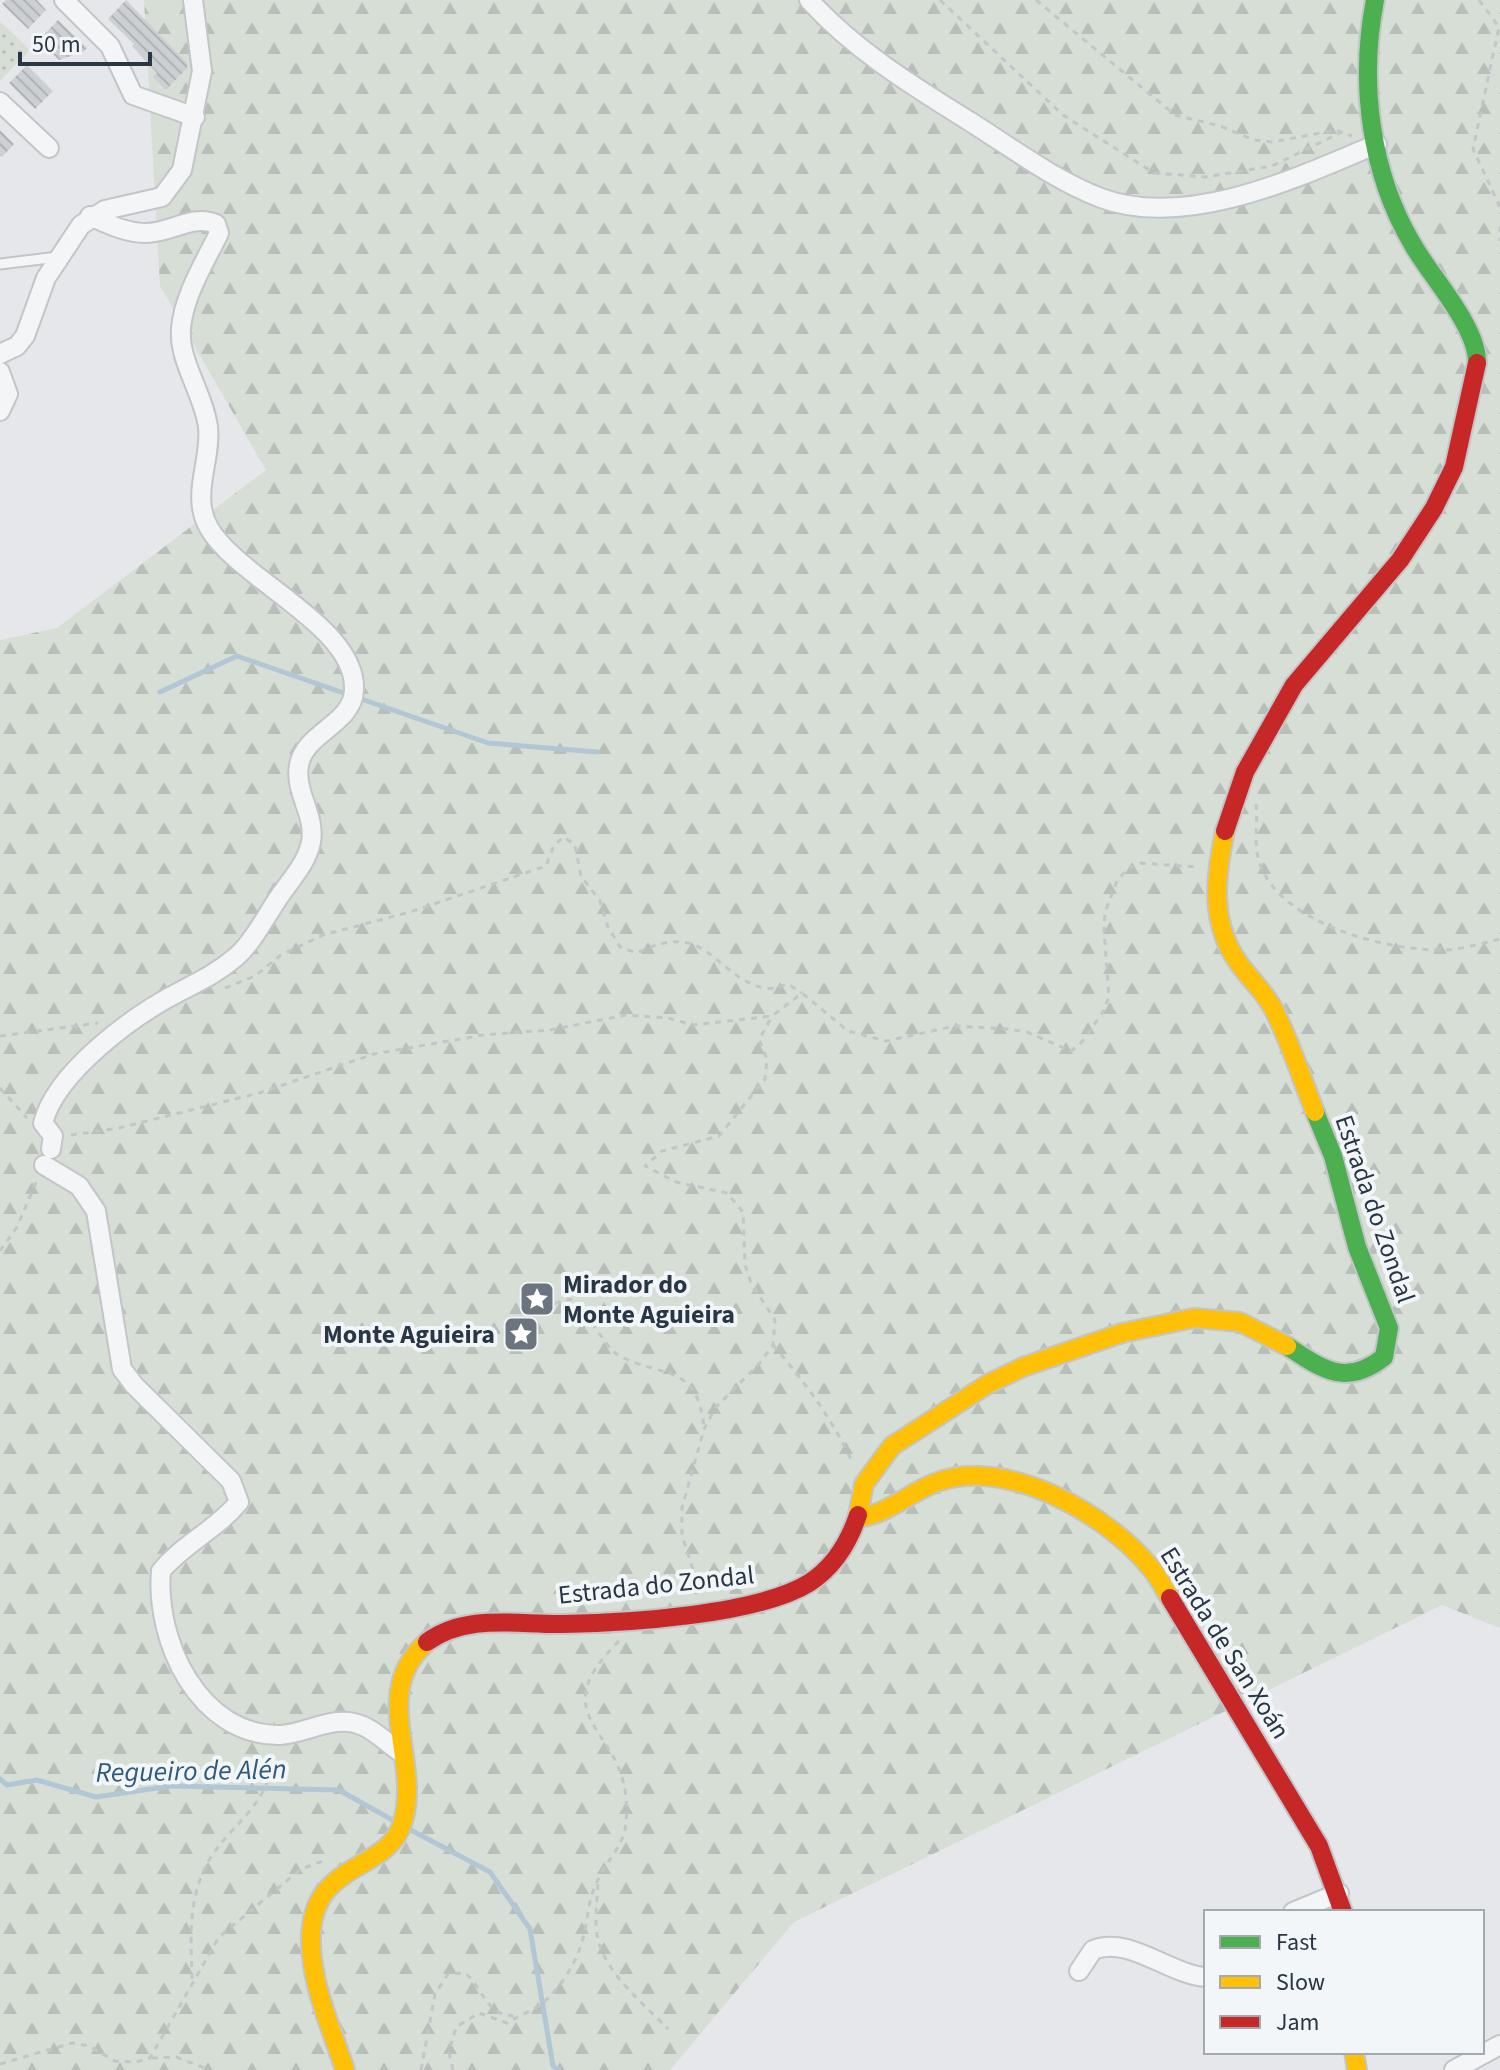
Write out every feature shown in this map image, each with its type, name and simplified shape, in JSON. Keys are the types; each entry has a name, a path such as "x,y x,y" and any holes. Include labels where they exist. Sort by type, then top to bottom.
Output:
{"street":[{"path":"64,0 110,46 133,95 195,117"},
{"path":"0,354 17,346 25,336 46,278 90,216 162,197 182,170 202,71 193,0"},
{"path":"809,0 857,46 948,108 1073,186 1116,202 1155,207 1188,206 1241,195 1377,144"},
{"name":"Estrada do Zondal","path":"345,2070 315,1967 311,1940 313,1916 320,1896 332,1879 385,1852 403,1824 407,1781 396,1704 399,1684 405,1668 419,1649 437,1634 481,1622 567,1624 707,1610 779,1597 804,1587 845,1548 857,1518 864,1484 892,1446 1005,1375 1154,1324 1189,1317 1233,1320 1255,1327 1334,1375 1362,1374 1384,1357 1389,1328 1381,1301 1357,1247 1333,1156 1273,1008 1234,957 1223,934 1217,907 1217,870 1226,824 1245,772 1294,685 1400,560 1434,508 1454,467 1470,406 1477,354 1470,333 1398,218 1377,144 1366,52 1375,0"},
{"path":"0,102 49,148"},
{"path":"90,216 127,231 148,233 189,221 216,224 219,233 184,311 181,330 208,428 201,482 204,517 210,530 240,560 331,639 354,671 354,694 348,710 305,748 299,764 298,782 311,820 311,841 303,864 239,954 207,980 178,992 152,1010 69,1075 53,1094 48,1143 96,1211 122,1369 134,1385 231,1481 239,1502 229,1514 175,1554 161,1571 159,1595 169,1637 188,1682 209,1707 234,1726 275,1735 294,1734 314,1725 363,1726 403,1754"},
{"path":"0,372 8,394 0,411"},
{"name":"Estrada de San Xoán","path":"857,1518 876,1518 937,1482 959,1474 987,1472 1038,1489 1133,1547 1151,1567 1259,1748 1308,1823 1339,1893 1343,1910"},
{"path":"1298,1910 1339,1893"},
{"path":"1079,1971 1093,1950 1113,1946 1145,1956 1184,1975 1204,1977"},
{"path":"1454,2070 1477,2066 1500,2045"}],"lane":[{"path":"0,264 58,257"}],"path":[{"path":"940,0 1063,115 1154,173 1206,177 1272,166 1342,132 1328,131 1273,142 1254,140 1220,126 1175,115 1036,0"},
{"path":"1479,0 1499,27 1473,149 1500,207"},
{"path":"1500,226 1500,241"},
{"path":"1256,801 1255,846 1261,866 1285,900 1312,916 1372,940 1412,949 1449,950 1500,939"},
{"path":"207,980 228,989 255,976 281,955 323,935 410,912 533,872 546,866 554,845 564,837 575,845 581,876 600,901 608,927 620,947 637,953 651,946 680,941 709,951 750,982 766,989 788,984 848,1031 886,1041 955,1026 1007,1029 1044,1038 1071,1051 1081,1043 1107,1003 1111,984 1104,931 1105,912 1111,893 1127,869 1157,862 1217,870"},
{"path":"707,1610 689,1565 682,1535 682,1508 704,1429 716,1407 773,1345 775,1320 751,1283 745,1265 743,1212 727,1193 676,1182 645,1166 662,1151 719,1136 765,1079 767,1059 759,1040 772,1016 802,993"},
{"path":"48,1143 259,1093 374,1054 483,1035 550,1030 626,1015 668,1018 693,1025 772,1016"},
{"path":"0,1036 102,1023"},
{"path":"0,1088 48,1143"},
{"path":"0,1251 17,1227 48,1143"},
{"path":"532,1310 570,1299 586,1311 616,1355 677,1374 693,1392 702,1411 704,1429"},
{"path":"773,1345 834,1425 864,1484"},
{"path":"453,2070 449,2052 456,2027 479,2013 507,2023 545,2001 570,1970 580,1951 590,1897 627,1832 626,1793 606,1746 586,1717 585,1706 593,1668 621,1639"},
{"path":"192,1983 191,1923 197,1892 205,1869 220,1846 254,1810 273,1761 275,1735"},
{"path":"150,2058 219,1937 301,1869 330,1859 350,1868"},
{"path":"598,1880 597,1928 604,1955 620,1978 668,2029"},
{"path":"421,2070 435,1994 448,1974 465,1973 486,2004 506,2016 517,2016"},
{"path":"0,2064 72,2043 89,2046 115,2061 176,2057 210,2070"}],"green space":[{"path":"144,0 1500,0 1500,1628 1442,1605 794,1922 670,2070 0,2070 0,640 57,628 266,470 160,286"},
{"path":"0,21 30,50 0,81"}],"building":[{"path":"6,0 37,0 46,10 28,29 2,4"},
{"path":"126,0 187,63 187,68 166,90 153,77 157,73 132,46 134,44 108,19"},
{"path":"58,20 87,48 83,52 59,60 39,40"},
{"path":"27,65 53,91 35,109 9,83"},
{"path":"0,130 14,144 2,157 0,155"}],"waterway":[{"path":"160,692 237,656 488,743 597,752"},
{"name":"Regueiro de Alén","path":"0,1779 7,1785 37,1780 96,1797 171,1786 339,1790 396,1822"},
{"name":"Regueiro de Alén","path":"409,1829 490,1872 530,1929 553,2066 558,2070"}],"traffic: fast":[{"path":"1375,0 1368,63 1372,126 1378,157 1398,217 1421,258 1462,318 1470,334 1477,363"},
{"path":"1287,1346 1323,1368 1346,1373 1358,1371 1384,1357 1389,1328 1357,1247 1333,1156 1315,1112"}],"traffic: slow":[{"path":"1225,831 1217,895 1221,926 1234,956 1274,1010 1315,1112"},
{"path":"858,1515 864,1484 892,1446 988,1384 1023,1367 1122,1333 1194,1318 1240,1322 1287,1346"},
{"path":"857,1518 880,1512 940,1481 967,1476 995,1477 1025,1484 1083,1510 1109,1528 1150,1567 1170,1598"},
{"path":"345,2070 322,2003 311,1951 311,1934 316,1910 325,1892 338,1879 383,1850 395,1838 403,1821 407,1798 400,1727 401,1682 410,1662 427,1642"},
{"path":"1354,2054 1357,2070"}],"traffic: jam":[{"path":"1225,831 1245,772 1294,685 1400,560 1434,508 1454,467 1477,363"},
{"path":"427,1642 442,1633 475,1624 621,1622 690,1615 757,1603 786,1594 818,1577 840,1553 858,1515"},
{"path":"1170,1598 1319,1846 1342,1910"}],"place":[{"name":"Mirador do Monte Aguieira","path":"537,1299"},
{"name":"Monte Aguieira","path":"521,1334"}]}
